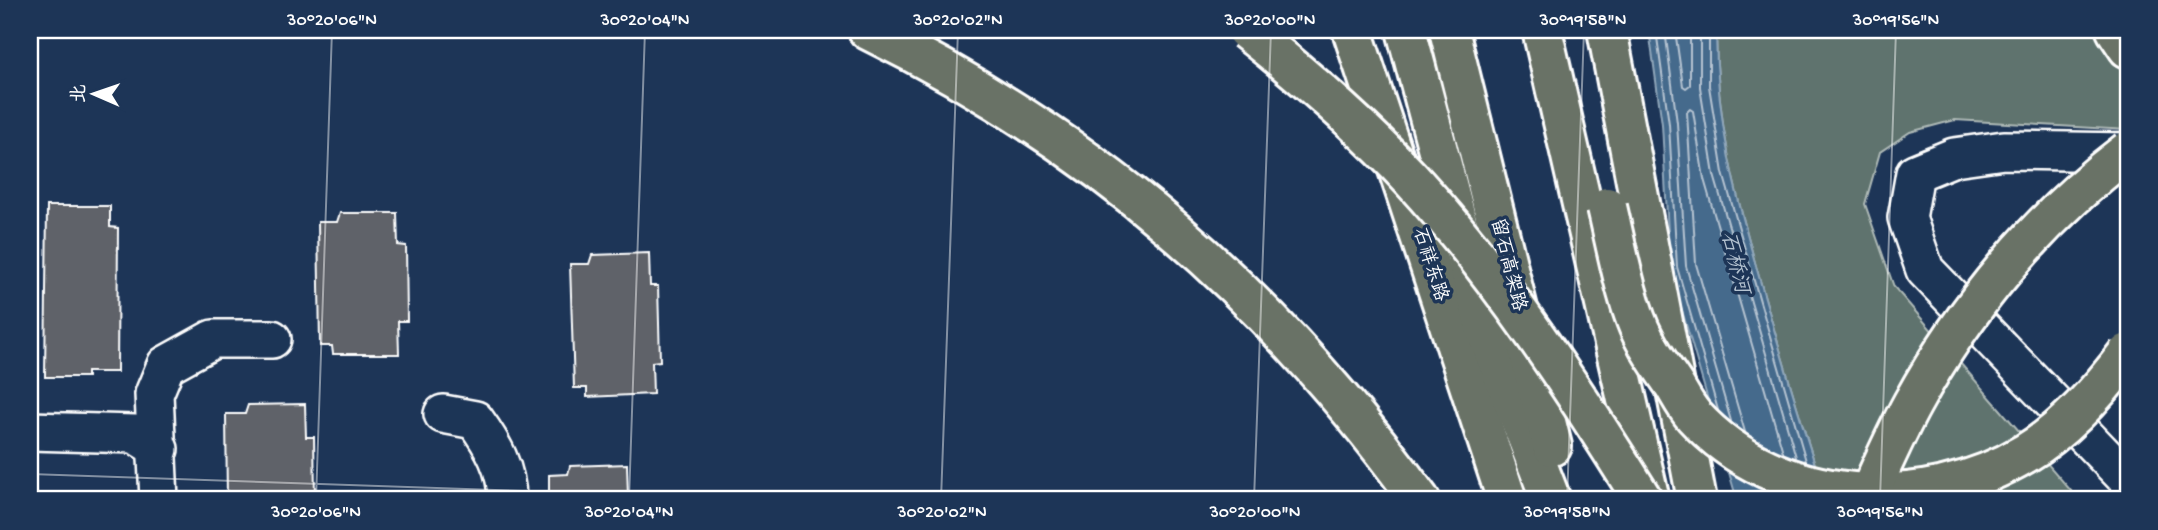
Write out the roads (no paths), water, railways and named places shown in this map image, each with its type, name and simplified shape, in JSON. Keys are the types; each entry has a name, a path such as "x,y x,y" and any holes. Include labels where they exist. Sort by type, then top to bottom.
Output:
{"main road":[{"path":"868,30 940,65 1094,164 1147,205 1210,261 1289,340 1365,425 1420,500"},
{"path":"1246,30 1310,80 1419,189 1503,290 1553,361 1643,500"},
{"name":"石祥东路","path":"1352,30 1507,500"},
{"path":"1406,30 1487,334 1551,500"},
{"name":"留石高架路","path":"1449,30 1565,500"},
{"path":"1542,30 1650,500"},
{"path":"1565,30 1622,270 1644,339 1694,415 1741,457 1788,478 1849,492 1919,493 1974,479 2028,453 2107,382 2128,353"},
{"path":"1607,30 1697,500"},
{"path":"2116,30 2128,48"},
{"path":"1866,500 1911,405 1960,324 2013,259 2046,225 2128,152"}],"lane":[{"path":"2128,152 2004,150 1954,157 1915,173 1907,218 1925,270 2128,480"},
{"path":"159,500 159,449 154,394 166,365 213,340 272,339"},
{"path":"443,414 475,420 494,447 507,484 507,500"},
{"path":"30,431 135,435 159,449"}],"water":[{"name":"石桥河","path":"1649,30 1716,30 1724,131 1737,194 1786,370 1827,500 1737,500 1670,269 1662,124"}]}
